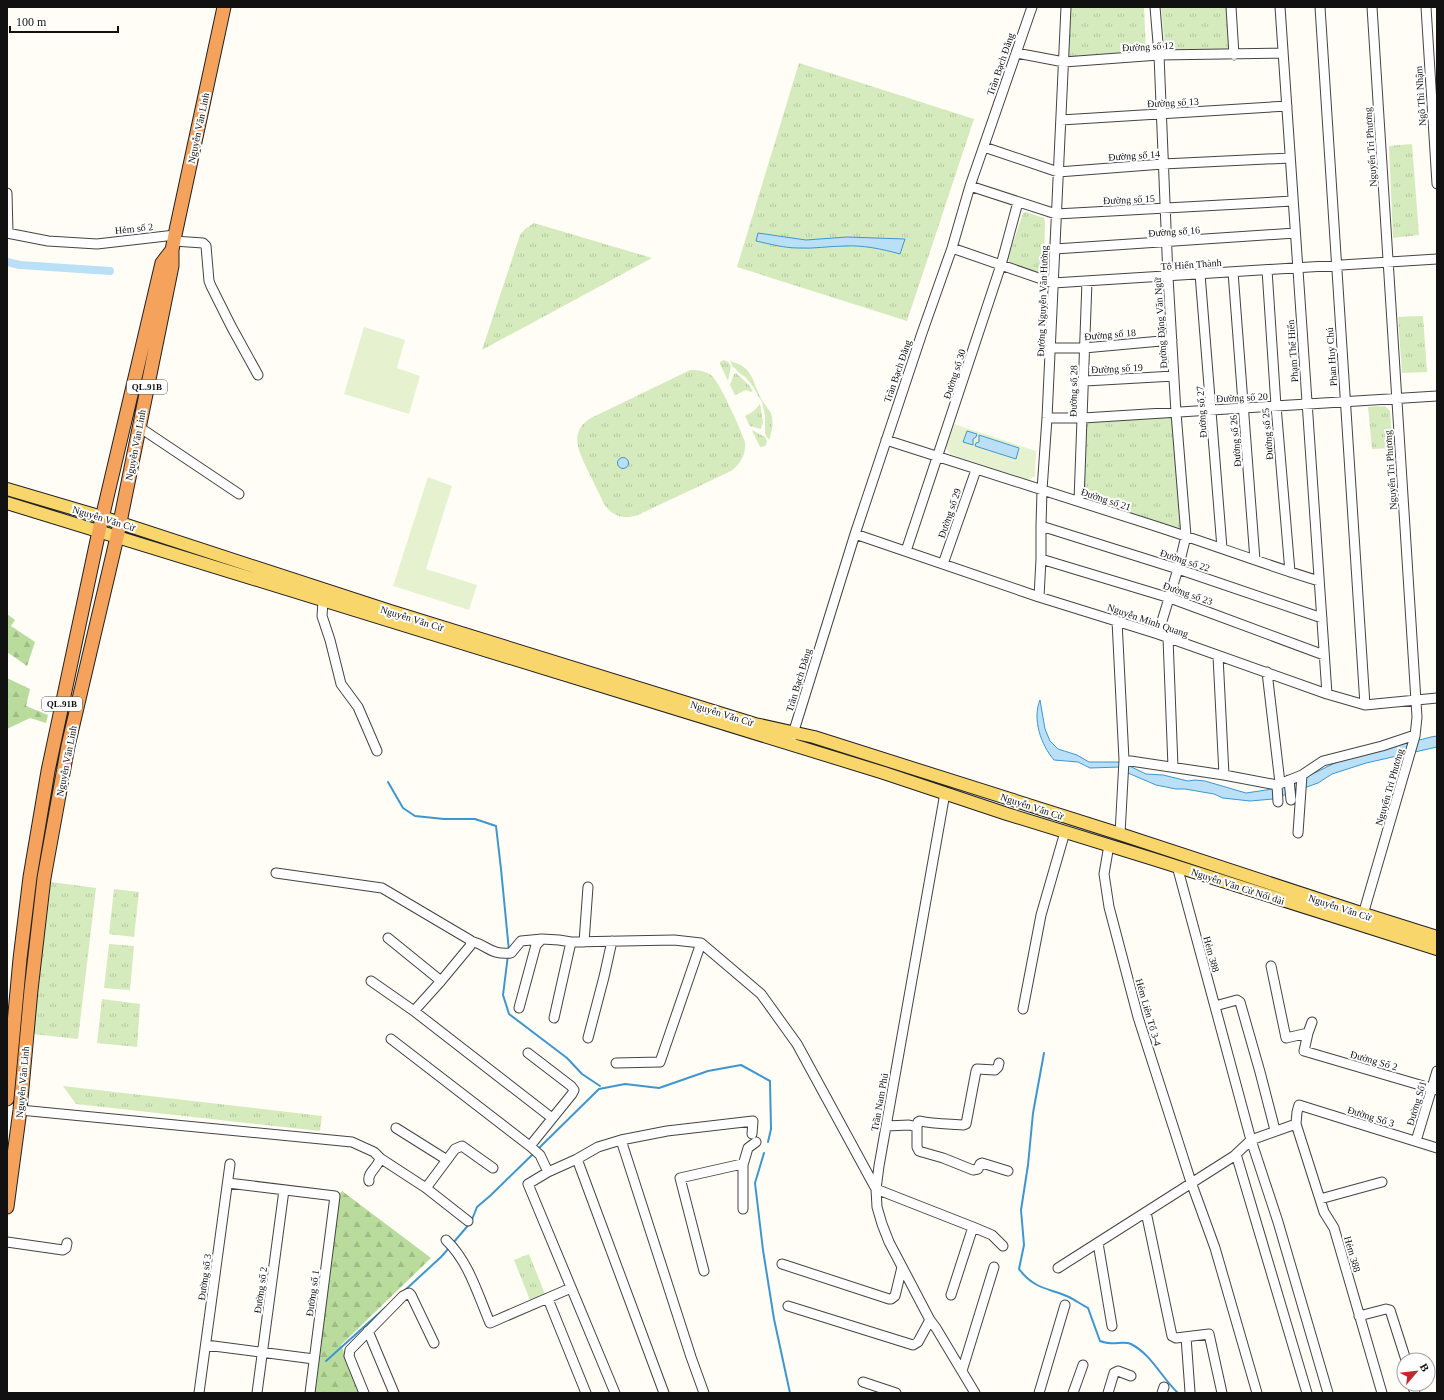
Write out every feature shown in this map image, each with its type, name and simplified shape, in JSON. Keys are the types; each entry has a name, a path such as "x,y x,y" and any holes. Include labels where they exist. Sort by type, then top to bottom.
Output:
{"highway":[{"name":"Nguyễn Văn Linh","path":"7,1207 20,1110 31,990 44,878 68,746 120,523 172,266 174,242 224,7"},
{"name":"Nguyễn Văn Linh","path":"7,1099 20,959 30,877 52,754 102,517 162,263 174,242"},
{"path":"30,877 44,878"}],"main road":[{"name":"Nguyễn Văn Cừ","path":"7,489 102,517 383,609 755,724 791,739 814,737 1120,834 1362,919 1437,937"},
{"name":"Nguyễn Văn Cừ","path":"7,503 323,601 791,739 1007,814 1177,866"},
{"name":"Nguyễn Văn Cừ Nối dài","path":"1177,866 1362,919 1437,949"}],"street":[{"name":"Trần Bạch Đằng","path":"791,739 855,534 952,248 970,186 1032,7"},
{"name":"Đường Nguyễn Văn Hưởng","path":"1039,597 1042,490 1051,348 1066,7"},
{"name":"Đường Đặng Văn Ngữ","path":"1155,7 1162,113 1164,208 1168,277 1176,413 1186,536 1170,598 1158,634"},
{"path":"1231,7 1234,55"},
{"name":"Phạm Thế Hiển","path":"1280,7 1327,694"},
{"name":"Phan Huy Chú","path":"1320,7 1365,705"},
{"name":"Nguyển Tri Phương","path":"1362,919 1415,736 1416,700 1372,7"},
{"name":"Ngô Thì Nhậm","path":"1426,7 1437,184"},
{"name":"Đường số 12","path":"1016,53 1064,62 1159,55 1234,55 1282,52"},
{"name":"Đường số 13","path":"1060,120 1287,106"},
{"name":"Đường số 14","path":"984,147 1058,172 1163,164 1290,158"},
{"name":"Đường số 15","path":"970,186 1056,214 1293,201"},
{"path":"7,193 7,233"},
{"name":"Đường số 30","path":"906,551 1001,265 1018,202"},
{"name":"Hẻm số 2","path":"7,233 48,241 97,244 174,242 203,243 206,246 211,286 231,326 258,374"},
{"name":"Đường số 16","path":"1055,249 1295,233"},
{"name":"Tô Hiến Thành","path":"952,248 1053,283 1437,259"},
{"name":"Đường số 25","path":"1267,270 1276,406 1290,572"},
{"name":"Đường số 26","path":"1233,272 1256,560"},
{"name":"Đường số 27","path":"1200,274 1222,548"},
{"name":"Đường số 28","path":"1079,501 1087,281"},
{"name":"Đường số 18","path":"1051,348 1084,348 1172,340"},
{"name":"Đường số 19","path":"1084,381 1174,376"},
{"name":"Đường số 20","path":"1047,418 1083,418 1176,413 1437,396"},
{"path":"139,427 239,494"},
{"name":"Đường số 21","path":"886,440 976,470 1079,501 1319,581"},
{"name":"Đường số 29","path":"943,564 976,470"},
{"name":"Đường số 22","path":"1041,526 1178,569 1322,618"},
{"name":"Nguyễn Minh Quang","path":"855,534 1039,597 1117,620 1327,694 1365,705 1437,698"},
{"name":"Đường số 23","path":"1041,559 1170,598 1324,655"},
{"path":"323,601 322,616 330,640 340,684 358,707 377,751"},
{"path":"1117,620 1124,761 1120,834"},
{"path":"1168,638 1173,767"},
{"path":"1218,656 1224,775"},
{"path":"1267,672 1278,785 1278,800"},
{"path":"1124,761 1173,767 1278,785 1302,777 1323,762 1415,736"},
{"path":"1298,833 1302,777"},
{"path":"1289,782 1290,797"},
{"name":"Trần Nam Phú","path":"945,793 876,1189 877,1207 882,1224 902,1268 930,1320 962,1372 971,1391"},
{"path":"1023,1009 1041,915 1065,832"},
{"name":"Hẻm Liên Tổ 3-4","path":"1109,845 1104,874 1108,907 1138,1017 1191,1182 1215,1248 1257,1393"},
{"name":"Hẻm 388","path":"1177,866 1251,1140 1278,1222 1328,1393"},
{"path":"276,872 382,888 471,941 501,954 511,953 522,941 542,939 571,942 674,940 701,943 761,994 797,1044 876,1189 992,1235 1003,1246"},
{"path":"584,942 588,887"},
{"path":"388,938 441,981"},
{"path":"519,1008 536,945 542,939"},
{"path":"414,1011 470,946 471,941"},
{"path":"588,1038 612,941"},
{"path":"554,1018 571,942"},
{"path":"616,1063 660,1062 701,943"},
{"path":"1271,966 1286,1041 1308,1033 1312,1022"},
{"path":"371,981 414,1011 552,1118"},
{"path":"1215,1006 1238,1000 1240,1002 1275,1130"},
{"name":"Đường Số 2","path":"1308,1033 1304,1050 1305,1052 1434,1090"},
{"path":"391,1040 533,1148 548,1172"},
{"path":"528,1053 574,1090 552,1118 533,1148"},
{"path":"999,1063 998,1068 995,1070 978,1069 976,1071 966,1124 964,1126 944,1123 926,1123 920,1121 918,1122 917,1127 917,1148 919,1151 943,1158 973,1170 978,1169 982,1163 1008,1171"},
{"name":"Đường Số1","path":"1416,1141 1434,1090 1437,1071"},
{"name":"Hẻm 388","path":"1299,1105 1296,1124 1320,1199 1326,1215 1334,1228 1382,1393"},
{"name":"Đường Số 3","path":"1299,1105 1416,1141 1436,1150"},
{"path":"20,1110 352,1142 374,1152 380,1158 426,1188 468,1221"},
{"path":"615,1393 528,1184 548,1172 577,1159 598,1147 621,1140 667,1131 753,1121 754,1138 748,1148 743,1165 742,1209"},
{"path":"1058,1268 1236,1154 1251,1140 1275,1130 1296,1124"},
{"path":"886,1126 909,1125 917,1127"},
{"path":"396,1128 447,1160"},
{"path":"621,1140 704,1393"},
{"path":"426,1188 455,1149 462,1146 493,1168"},
{"path":"1236,1154 1307,1393"},
{"path":"369,1181 369,1175 380,1163 380,1158"},
{"path":"577,1159 664,1393"},
{"name":"Đường số 3","path":"199,1393 230,1164"},
{"path":"704,1270 680,1178 741,1164 743,1165"},
{"path":"1320,1199 1382,1182"},
{"path":"228,1183 284,1190"},
{"name":"Đường số 1","path":"284,1190 336,1196 310,1393"},
{"name":"Đường số 2","path":"257,1393 284,1190"},
{"path":"1146,1212 1172,1336 1176,1338 1209,1334 1222,1393"},
{"path":"951,1295 973,1227"},
{"path":"446,1240 464,1261 490,1323 571,1288"},
{"path":"7,1242 63,1250 66,1248 67,1243"},
{"path":"1098,1243 1112,1326"},
{"path":"782,1264 888,1299 895,1296 902,1268"},
{"path":"962,1372 994,1267"},
{"path":"364,1393 348,1356 349,1353 368,1331 403,1296 409,1293 434,1343"},
{"path":"548,1299 586,1393"},
{"path":"1039,1393 1065,1305"},
{"path":"788,1306 913,1345 918,1342 930,1320"},
{"path":"1359,1316 1386,1309 1390,1310 1403,1352"},
{"path":"368,1331 394,1393"},
{"path":"1186,1337 1190,1392"},
{"path":"206,1345 314,1359"},
{"path":"1073,1393 1083,1366"},
{"path":"1108,1393 1114,1373 1118,1371 1131,1376"},
{"path":"863,1382 893,1392"}],"green space":[{"path":"1069,7 1144,7 1146,51 1142,53 1072,59 1066,57"},
{"path":"1161,7 1226,7 1229,47 1226,50 1165,50"},
{"path":"799,63 974,119 907,321 737,267"},
{"path":"1412,144 1419,235 1393,238 1389,146"},
{"path":"1026,212 1044,218 1045,222 1044,270 1038,272 1010,263 1008,258 1023,213"},
{"path":"534,223 652,258 482,350 520,235 525,229"},
{"path":"1423,316 1427,372 1402,373 1398,317"},
{"path":"364,327 405,340 397,368 420,376 409,414 344,394"},
{"path":"724,360 731,366 728,381 720,364 720,362"},
{"path":"730,361 743,366 750,373 761,399 771,413 772,425 769,440 765,434 765,416 762,402 752,385 733,367"},
{"path":"691,370 702,371 710,374 716,380 745,442 745,451 742,458 738,465 731,471 638,515 622,517 614,514 603,502 581,457 578,443 580,430 591,418"},
{"path":"736,373 749,385 753,391 751,392 746,390 735,395 730,385 734,374"},
{"path":"760,404 763,422 761,429 750,426 745,416 754,411"},
{"path":"1385,406 1390,411 1393,448 1372,449 1368,407"},
{"path":"1166,415 1174,417 1176,428 1180,531 1083,499 1085,424 1087,422"},
{"path":"954,424 1036,451 1035,476 1028,480 950,454 946,448"},
{"path":"752,430 765,437 767,442 765,446 760,447"},
{"path":"428,477 452,486 426,569 477,585 469,610 393,586"},
{"path":"7,614 15,620 11,626 35,642 27,666 7,652"},
{"path":"7,678 30,689 26,706 48,715 46,723 30,718 7,729"},
{"path":"51,882 96,888 78,1039 33,1034"},
{"path":"114,889 139,892 134,937 109,934"},
{"path":"109,944 134,946 130,990 104,988"},
{"path":"102,999 140,1004 137,1047 97,1043"},
{"path":"63,1086 322,1116 320,1131 76,1104"},
{"path":"342,1191 431,1258 341,1345 361,1393 313,1393 339,1195"},
{"path":"529,1254 545,1294 530,1300 514,1260"}],"water":[{"path":"758,233 806,240 847,237 905,239 900,254 859,246 804,248 782,247 756,241"},
{"path":"967,431 977,434 973,439 973,445 963,442"},
{"path":"979,435 1019,448 1016,459 975,446 976,443 979,442"},
{"path":"623,457 627,459 629,463 627,467 623,469 619,467 617,463 619,459"},
{"path":"1040,700 1045,729 1050,741 1058,749 1077,755 1089,762 1121,762 1146,774 1163,775 1188,781 1205,781 1246,793 1286,787 1341,760 1431,737 1437,736 1437,747 1366,763 1332,774 1318,783 1273,799 1250,801 1223,798 1214,794 1156,785 1128,773 1120,767 1090,768 1078,762 1054,760 1045,747 1039,732 1037,715"}],"waterway":[{"path":"7,262 20,265 110,271"},
{"path":"388,782 403,808 415,816 444,819 475,819 496,826 509,951"},
{"path":"508,955 503,995 509,1014 567,1058 582,1074 600,1086"},
{"path":"1044,1053 1033,1113 1028,1165 1021,1210 1024,1245 1019,1269 1030,1281 1069,1297 1088,1308 1100,1341 1108,1343 1131,1344 1151,1360 1178,1393"},
{"path":"538,1149 599,1089 625,1084 659,1088 708,1071 741,1065 770,1081 771,1129 768,1142"},
{"path":"764,1153 755,1183 763,1250 774,1319 790,1393"},
{"path":"453,1243 471,1222 477,1207 533,1154"},
{"path":"403,1292 449,1248"},
{"path":"326,1361 386,1307"}]}
